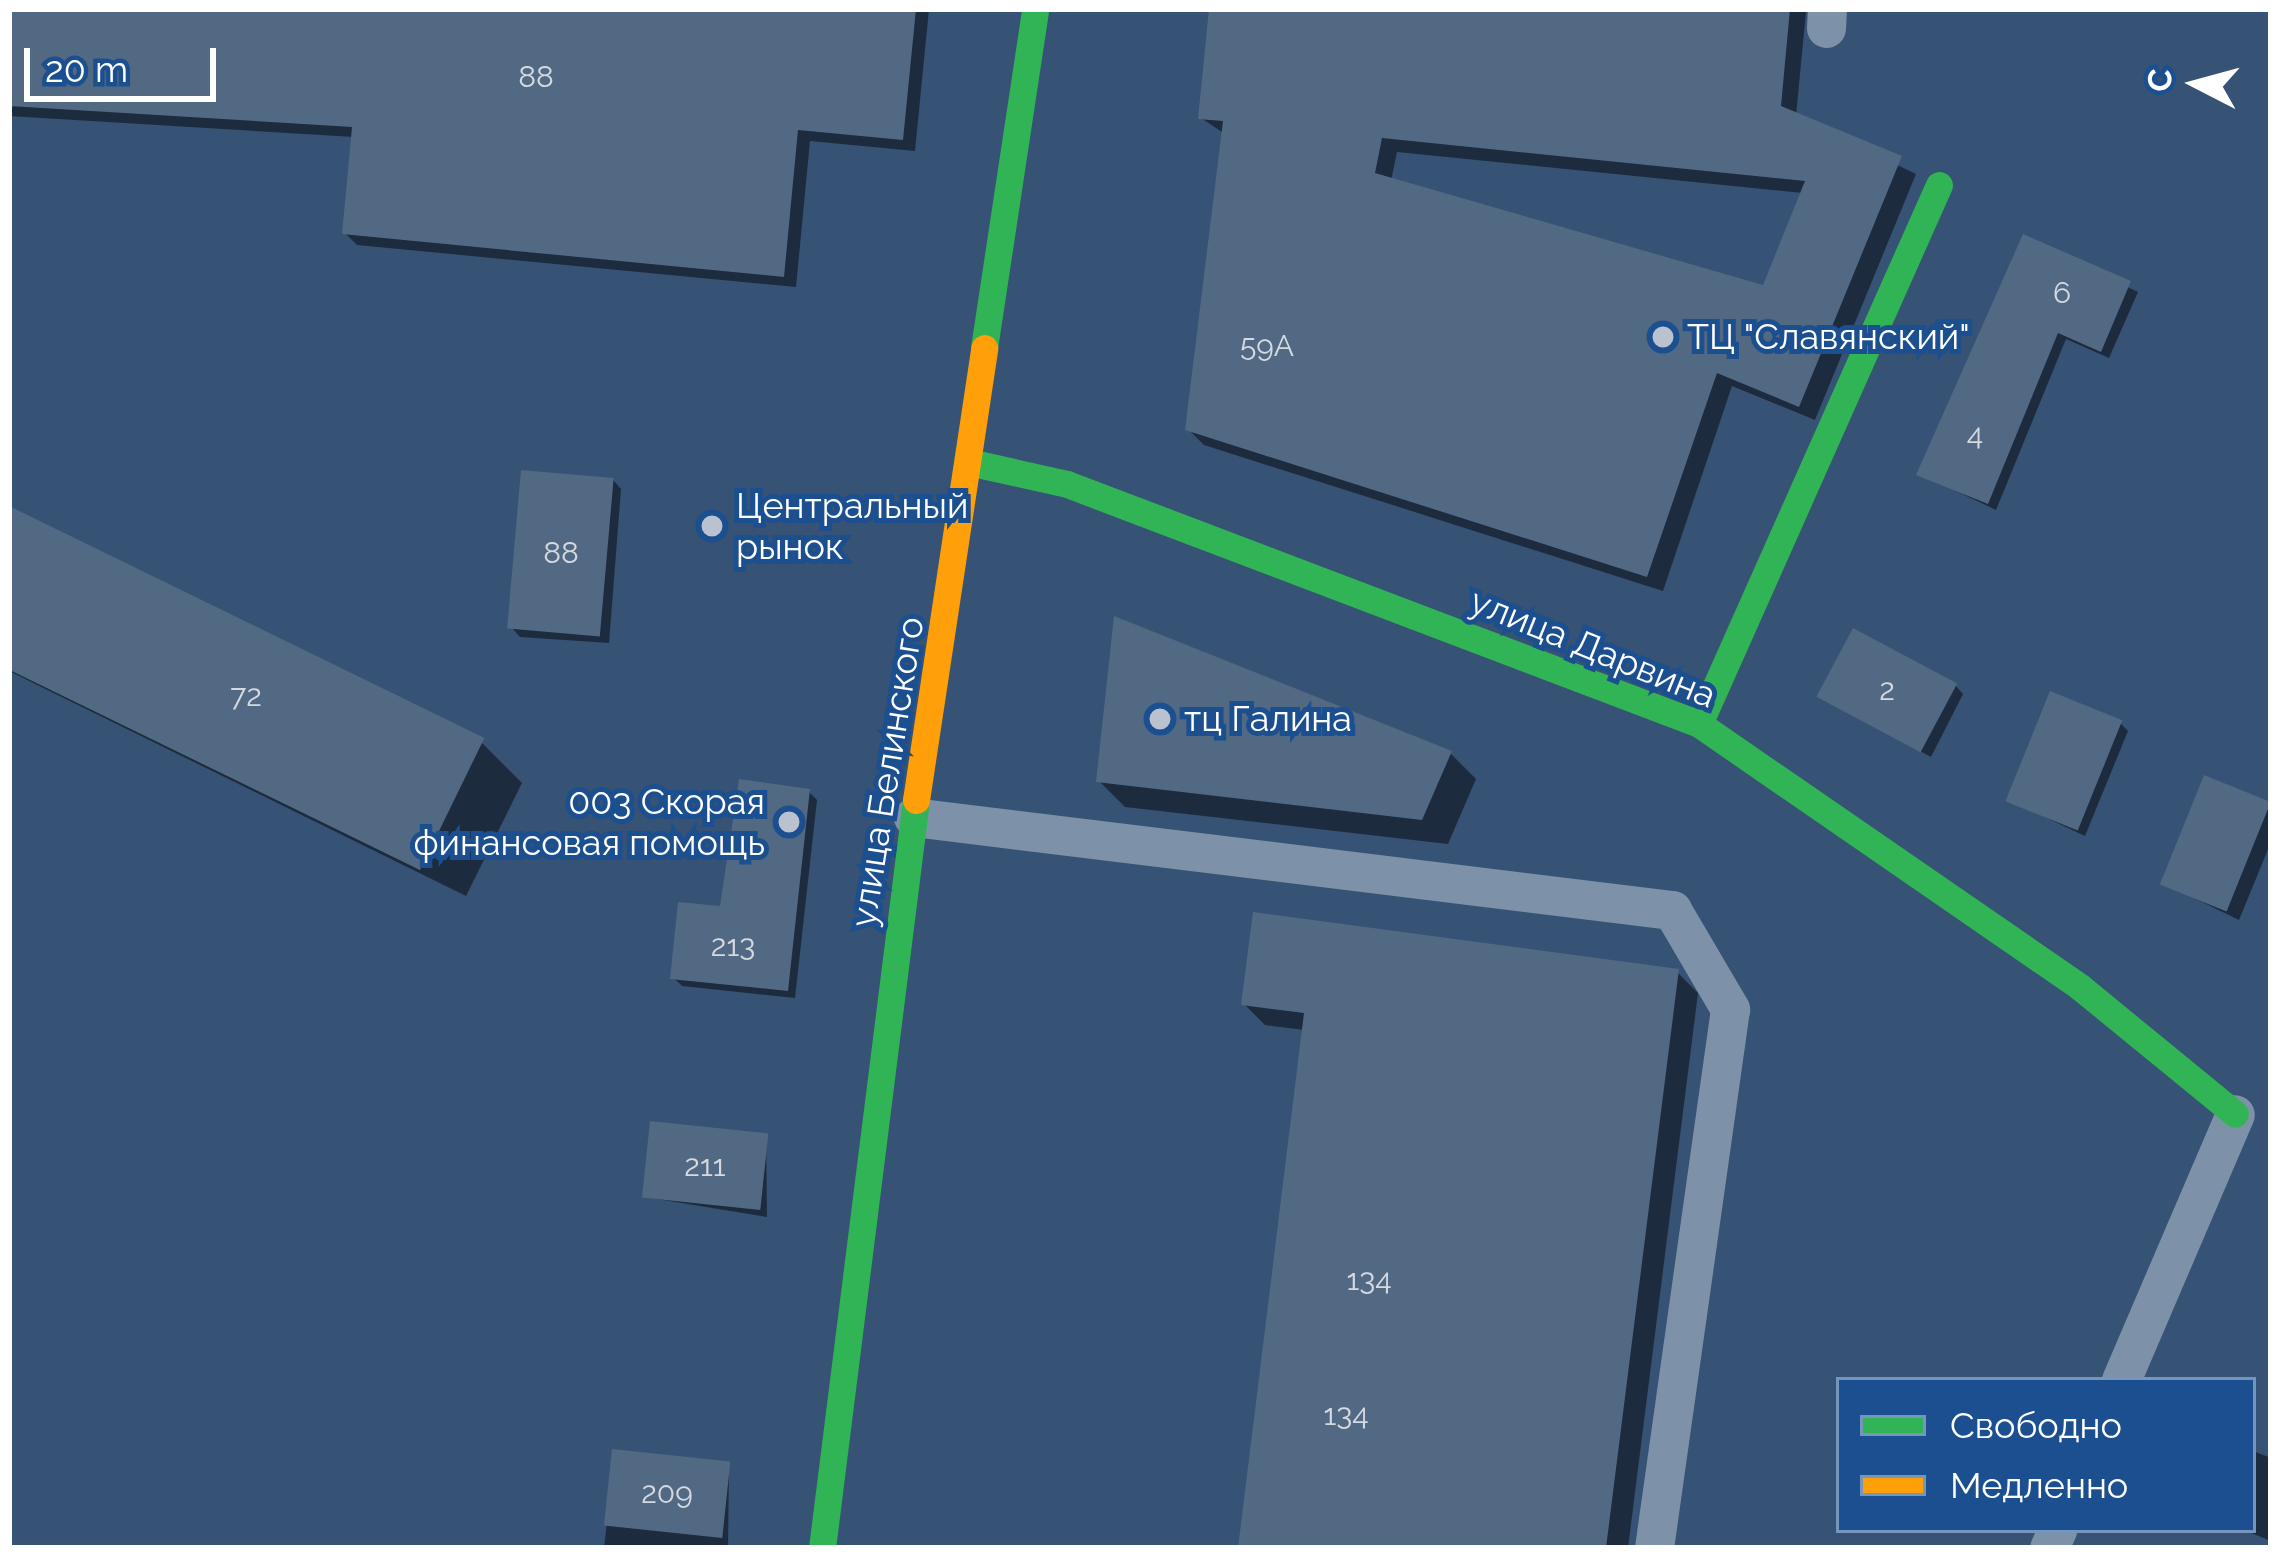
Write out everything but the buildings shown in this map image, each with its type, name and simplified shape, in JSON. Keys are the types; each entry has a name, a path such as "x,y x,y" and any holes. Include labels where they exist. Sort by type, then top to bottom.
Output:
{"street":[{"name":"улица Белинского","path":"822,1548 913,817 973,463 1035,9"},
{"path":"1699,724 1939,185"},
{"name":"улица Дарвина","path":"973,463 1067,484 1699,724 2080,987 2235,1114"}],"lane":[{"path":"913,817 1672,910 1730,1009 1654,1548"},
{"path":"2122,1377 2235,1114"}],"traffic: fast":[{"path":"984,348 1035,9"},
{"path":"1699,724 1939,185"},
{"path":"973,463 1067,484 1699,724 2080,987 2235,1114"},
{"path":"822,1548 916,800"}],"traffic: slow":[{"path":"916,800 984,348"}],"place":[{"name":"ТЦ \"Славянский\"","path":"1663,337"},
{"name":"Центральный рынок","path":"712,526"},
{"name":"тц Галина","path":"1160,719"},
{"name":"003 Скорая финансовая помощь","path":"789,822"}]}
